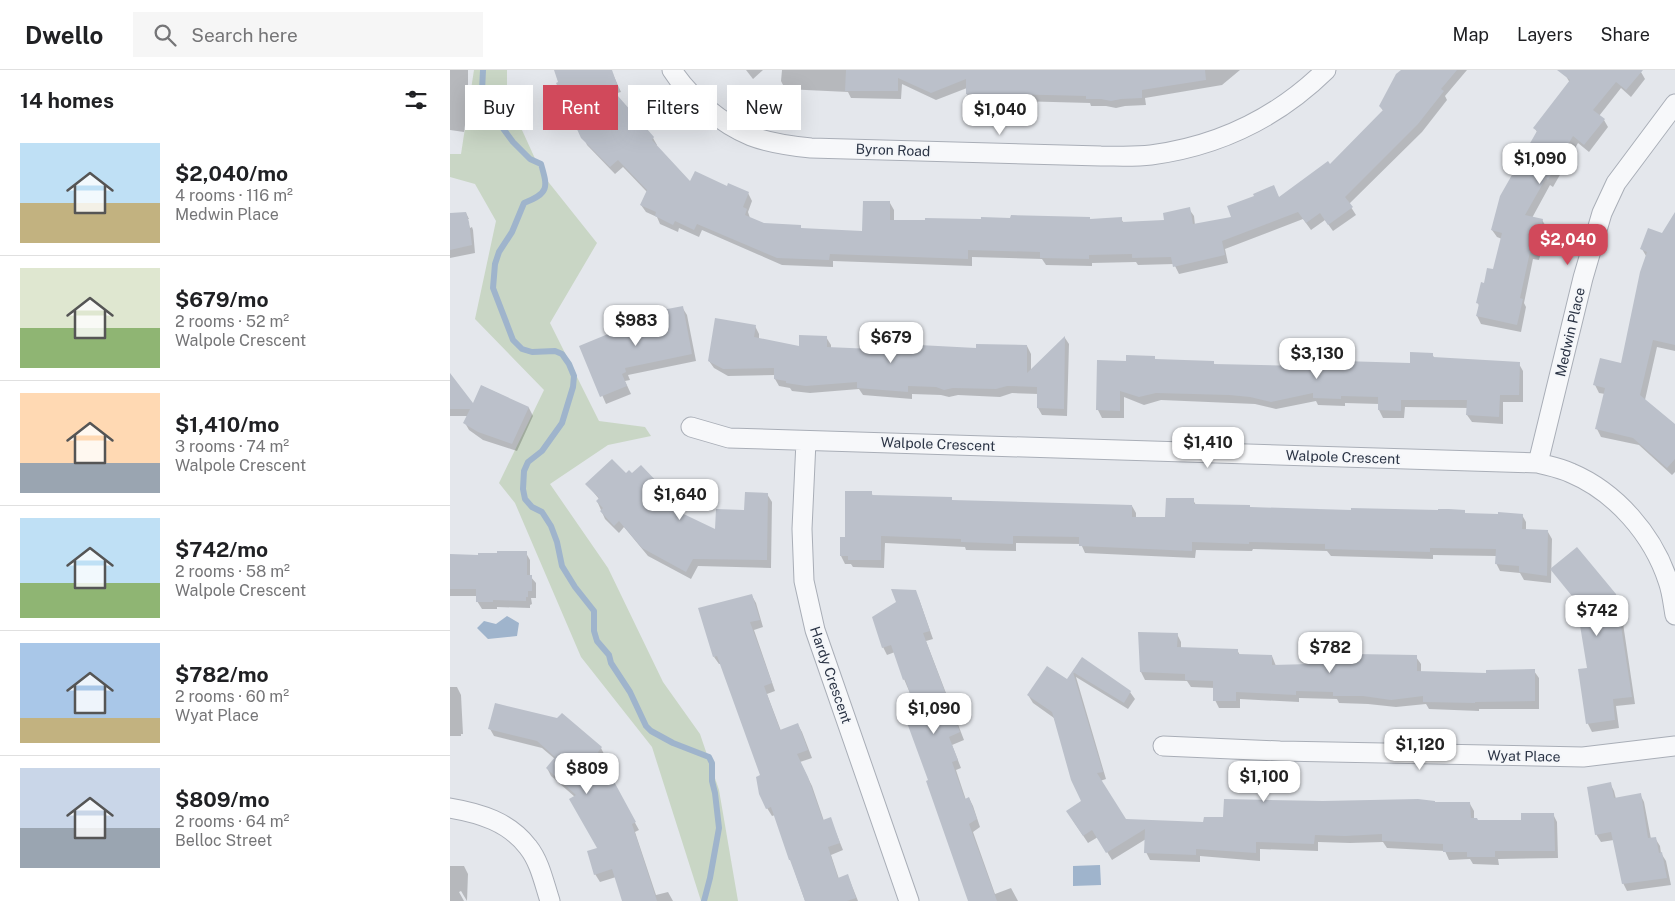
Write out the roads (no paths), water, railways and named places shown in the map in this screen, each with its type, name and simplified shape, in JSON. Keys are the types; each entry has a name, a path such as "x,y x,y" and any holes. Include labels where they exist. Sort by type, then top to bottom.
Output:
{"street":[{"name":"Byron Road","path":"672,70 696,98 717,117 751,136 790,146 1101,156 1149,155 1190,148 1229,136 1270,114 1306,90 1326,70"},
{"name":"Medwin Place","path":"1538,463 1582,278 1602,213 1616,183 1675,104"},
{"name":"Walpole Crescent","path":"691,427 729,438 1538,463 1571,472 1598,488 1621,506 1643,531 1656,554 1668,581 1675,615"},
{"name":"Hardy Crescent","path":"806,441 802,529 804,581 816,630 909,901"},
{"name":"Wyat Place","path":"1162,746 1280,751 1584,757 1675,746"},
{"path":"450,808 473,812 498,821 514,833 529,847 540,870 550,901"}],"water":[{"path":"507,616 519,623 517,636 488,639 477,628 484,621 496,624"},
{"path":"1100,865 1101,885 1073,886 1073,866"}],"waterway":[{"path":"483,70 482,91 485,104 513,142 530,159 541,164 545,179 545,189 538,196 524,203 512,232 499,252 495,264 493,288 513,340 522,349 532,352 555,351 562,354 574,376 573,387 562,423 542,451 528,462 524,471 523,489 525,499 532,507 542,512 551,526 557,542 562,566 575,587 594,611 594,631 597,641 609,655 611,663 630,692 646,726 651,731 673,743 709,757 712,763 712,781 719,828 704,901"}]}
